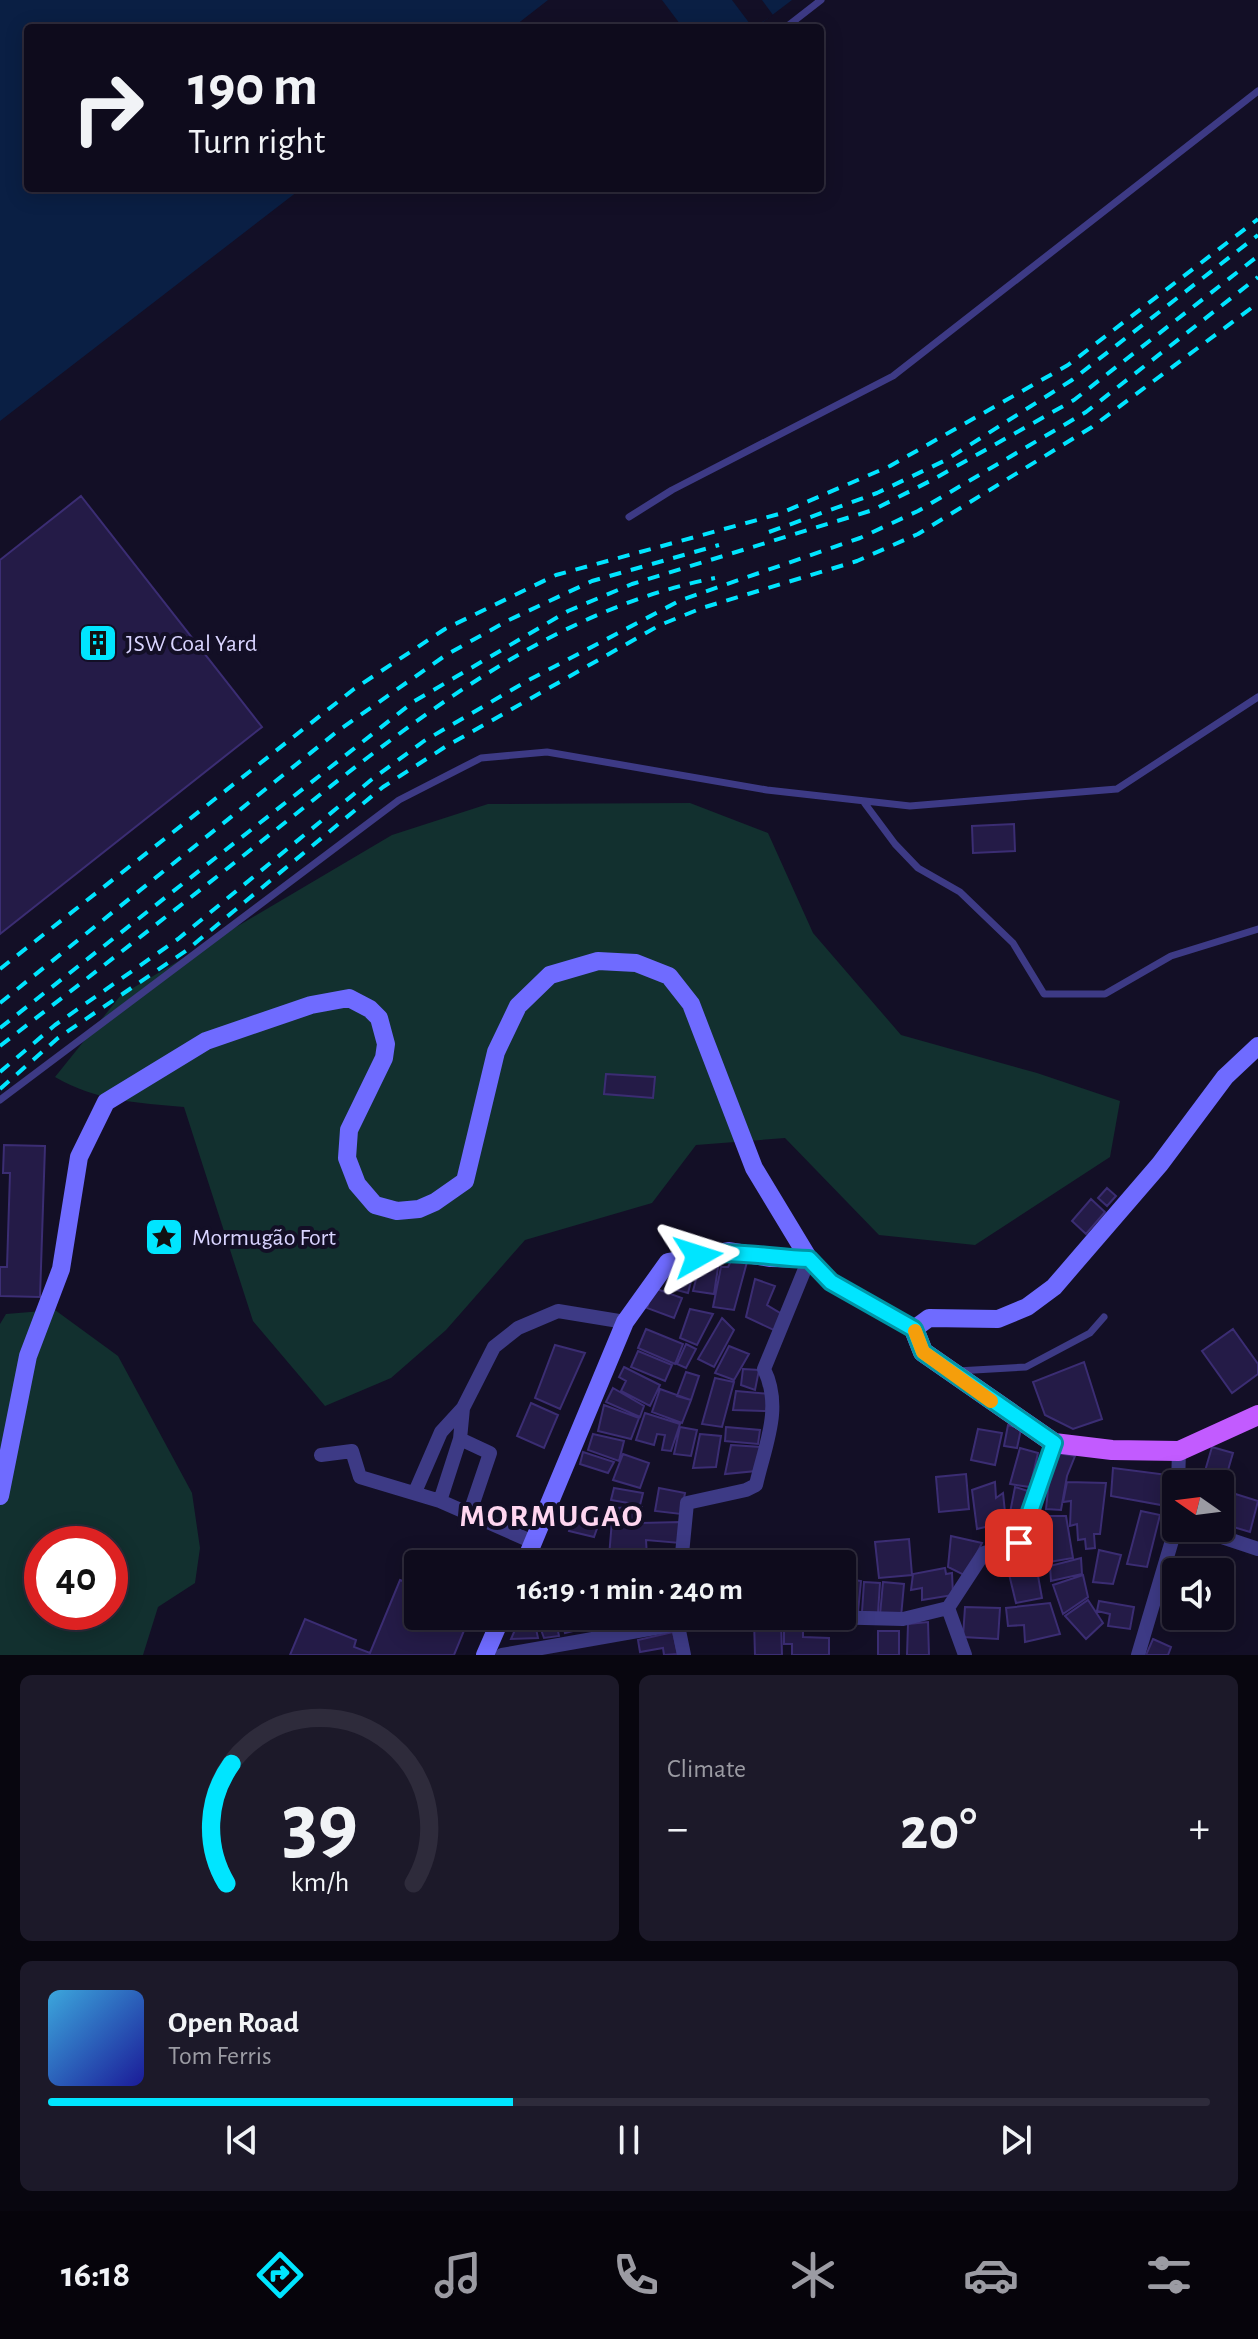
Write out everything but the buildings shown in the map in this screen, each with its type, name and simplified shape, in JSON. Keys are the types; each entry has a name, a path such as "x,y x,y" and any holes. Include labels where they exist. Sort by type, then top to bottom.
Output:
{"main road":[{"path":"914,1329 923,1352 1054,1443 1112,1450 1179,1451 1258,1415"}],"street":[{"path":"0,1496 28,1356 61,1269 79,1157 106,1102 206,1041 311,1005 349,998 370,1009 379,1018 384,1030 384,1058 349,1130 347,1158 357,1184 375,1205 397,1211 419,1209 465,1181 496,1052 518,1006 550,975 598,961 636,963 669,976 691,1004 754,1168 809,1259 831,1282 914,1329 929,1318 998,1319 1027,1307 1054,1287 1160,1164 1225,1077 1258,1046"},
{"path":"530,1550 625,1322 668,1262 728,1251 771,1258 809,1259"},
{"path":"682,1550 687,1503 756,1485 773,1414 774,1390 764,1369 809,1259"},
{"path":"415,1492 441,1432 463,1408 494,1347 518,1328 558,1311 625,1322"},
{"path":"440,1501 460,1439 463,1408"},
{"path":"460,1439 490,1453 469,1515"},
{"path":"856,1618 903,1619 948,1608 984,1553 1019,1543 1054,1443"},
{"path":"321,1455 352,1451 360,1477 440,1501 533,1542"},
{"path":"1178,1470 1179,1451"},
{"path":"1234,1541 1258,1549"},
{"path":"1138,1655 1172,1542"},
{"path":"948,1608 965,1655"},
{"path":"485,1655 496,1630"},
{"path":"502,1655 626,1630"},
{"path":"678,1630 684,1655"}],"lane":[{"path":"790,24 821,0"},
{"path":"629,517 672,490 893,376 1258,91"},
{"path":"0,1100 399,800 481,758 547,752 767,790 910,806 1117,789 1258,697"},
{"path":"863,801 895,844 918,868 960,892 1013,943 1044,994 1105,994 1171,956 1258,929"},
{"path":"951,1371 1026,1367 1090,1333 1104,1317"}],"green space":[{"path":"690,803 768,833 813,933 901,1035 1037,1073 1120,1101 1110,1157 975,1245 879,1235 785,1138 696,1145 652,1203 525,1240 446,1330 391,1378 325,1406 253,1321 184,1107 102,1096 55,1077 121,995 392,835 488,804"},
{"path":"55,1310 118,1356 192,1493 200,1548 195,1583 158,1607 143,1655 0,1655 0,1324 6,1314"}],"water":[{"path":"0,0 548,0 517,24 24,24 24,192 297,192 0,421"},
{"path":"662,0 792,0 760,24 680,24"}],"pier":[{"path":"732,0 762,0 773,15 759,24 750,24"}],"railway":[{"path":"0,969 354,689 445,629 556,575 779,514 890,466 1068,365 1258,219"},
{"path":"769,532 877,493 946,460 1072,380 1258,235"},
{"path":"0,1028 413,702 568,611 632,584 873,510 932,480 1074,400 1258,256"},
{"path":"0,1072 55,1025 178,939 371,780 424,741 527,681 681,600 860,538 918,511 1086,412 1258,277"},
{"path":"0,1089 58,1038 187,950 383,787 445,747 660,625 702,608 857,561 918,534 1092,427 1258,303"},
{"path":"0,1003 339,730 446,655 509,620 592,581 719,545"},
{"path":"0,1046 359,764 469,685 587,619 650,595 715,578"}],"slow traffic":[{"path":"915,1331 923,1352 991,1401"}],"place":[{"name":"JSW Coal Yard","path":"98,643"},
{"name":"Mormugão Fort","path":"164,1237"}],"district":[{"name":"MORMUGAO","path":"552,1515"}],"route":[{"path":"698,1256 728,1251 771,1258 809,1259 831,1282 914,1329 923,1352 1032,1431 1054,1443 1019,1543"}]}
